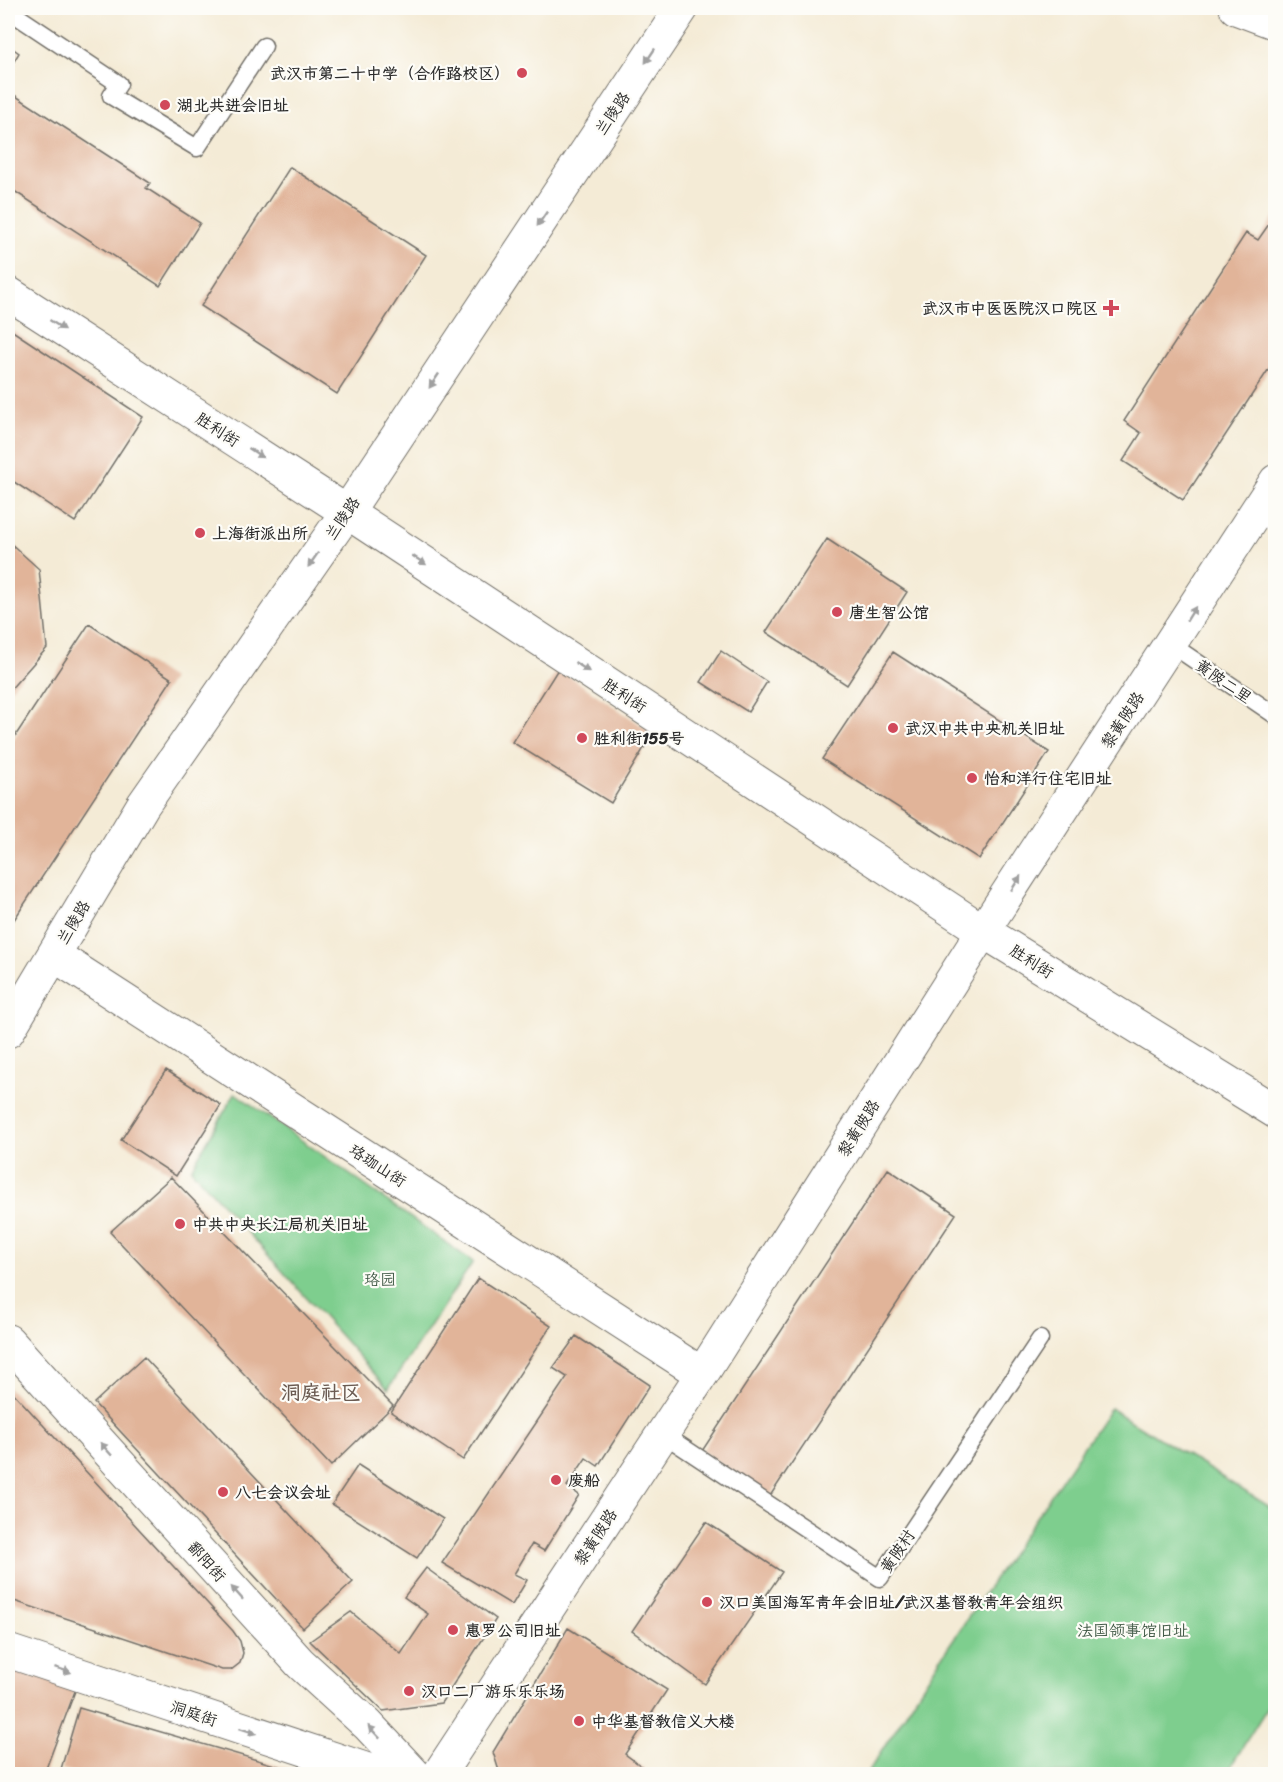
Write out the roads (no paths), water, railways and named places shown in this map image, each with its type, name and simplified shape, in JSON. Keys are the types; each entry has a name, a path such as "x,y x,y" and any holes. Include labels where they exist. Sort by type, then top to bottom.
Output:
{"street":[{"name":"兰陵路","path":"8,1030 143,805 347,512 682,8"},
{"path":"1236,8 1275,22"},
{"name":"胜利街","path":"8,293 347,512 984,932 1275,1112"},
{"name":"黎黄陂路","path":"439,1774 702,1374 984,932 1172,645 1275,481"},
{"name":"珞珈山街","path":"54,955 702,1374"},
{"name":"鄱阳街","path":"8,1341 300,1663 368,1725 414,1774"},
{"name":"洞庭街","path":"8,1652 380,1774"}],"lane":[{"path":"8,10 119,84 111,96 197,148 264,46"},
{"name":"黄陂二里","path":"1172,645 1275,716"},
{"name":"黄陂村","path":"663,1434 880,1578 1040,1339"}],"place":[{"name":"武汉市第二十中学（合作路校区）","path":"522,73"},
{"name":"湖北共进会旧址","path":"165,105"},
{"name":"武汉市中医医院汉口院区","path":"1111,308"},
{"name":"上海街派出所","path":"200,533"},
{"name":"唐生智公馆","path":"837,612"},
{"name":"武汉中共中央机关旧址","path":"893,728"},
{"name":"胜利街155号","path":"582,738"},
{"name":"怡和洋行住宅旧址","path":"972,778"},
{"name":"中共中央长江局机关旧址","path":"180,1224"},
{"name":"废船","path":"556,1480"},
{"name":"八七会议会址","path":"223,1492"},
{"name":"汉口美国海军青年会旧址/武汉基督教青年会组织","path":"707,1602"},
{"name":"惠罗公司旧址","path":"453,1630"},
{"name":"汉口二厂游乐乐乐场","path":"409,1691"},
{"name":"中华基督教信义大楼","path":"579,1721"}],"district":[{"name":"洞庭社区","path":"321,1392"}],"park label":[{"name":"珞园","path":"380,1279"},
{"name":"法国领事馆旧址","path":"1133,1630"}]}
